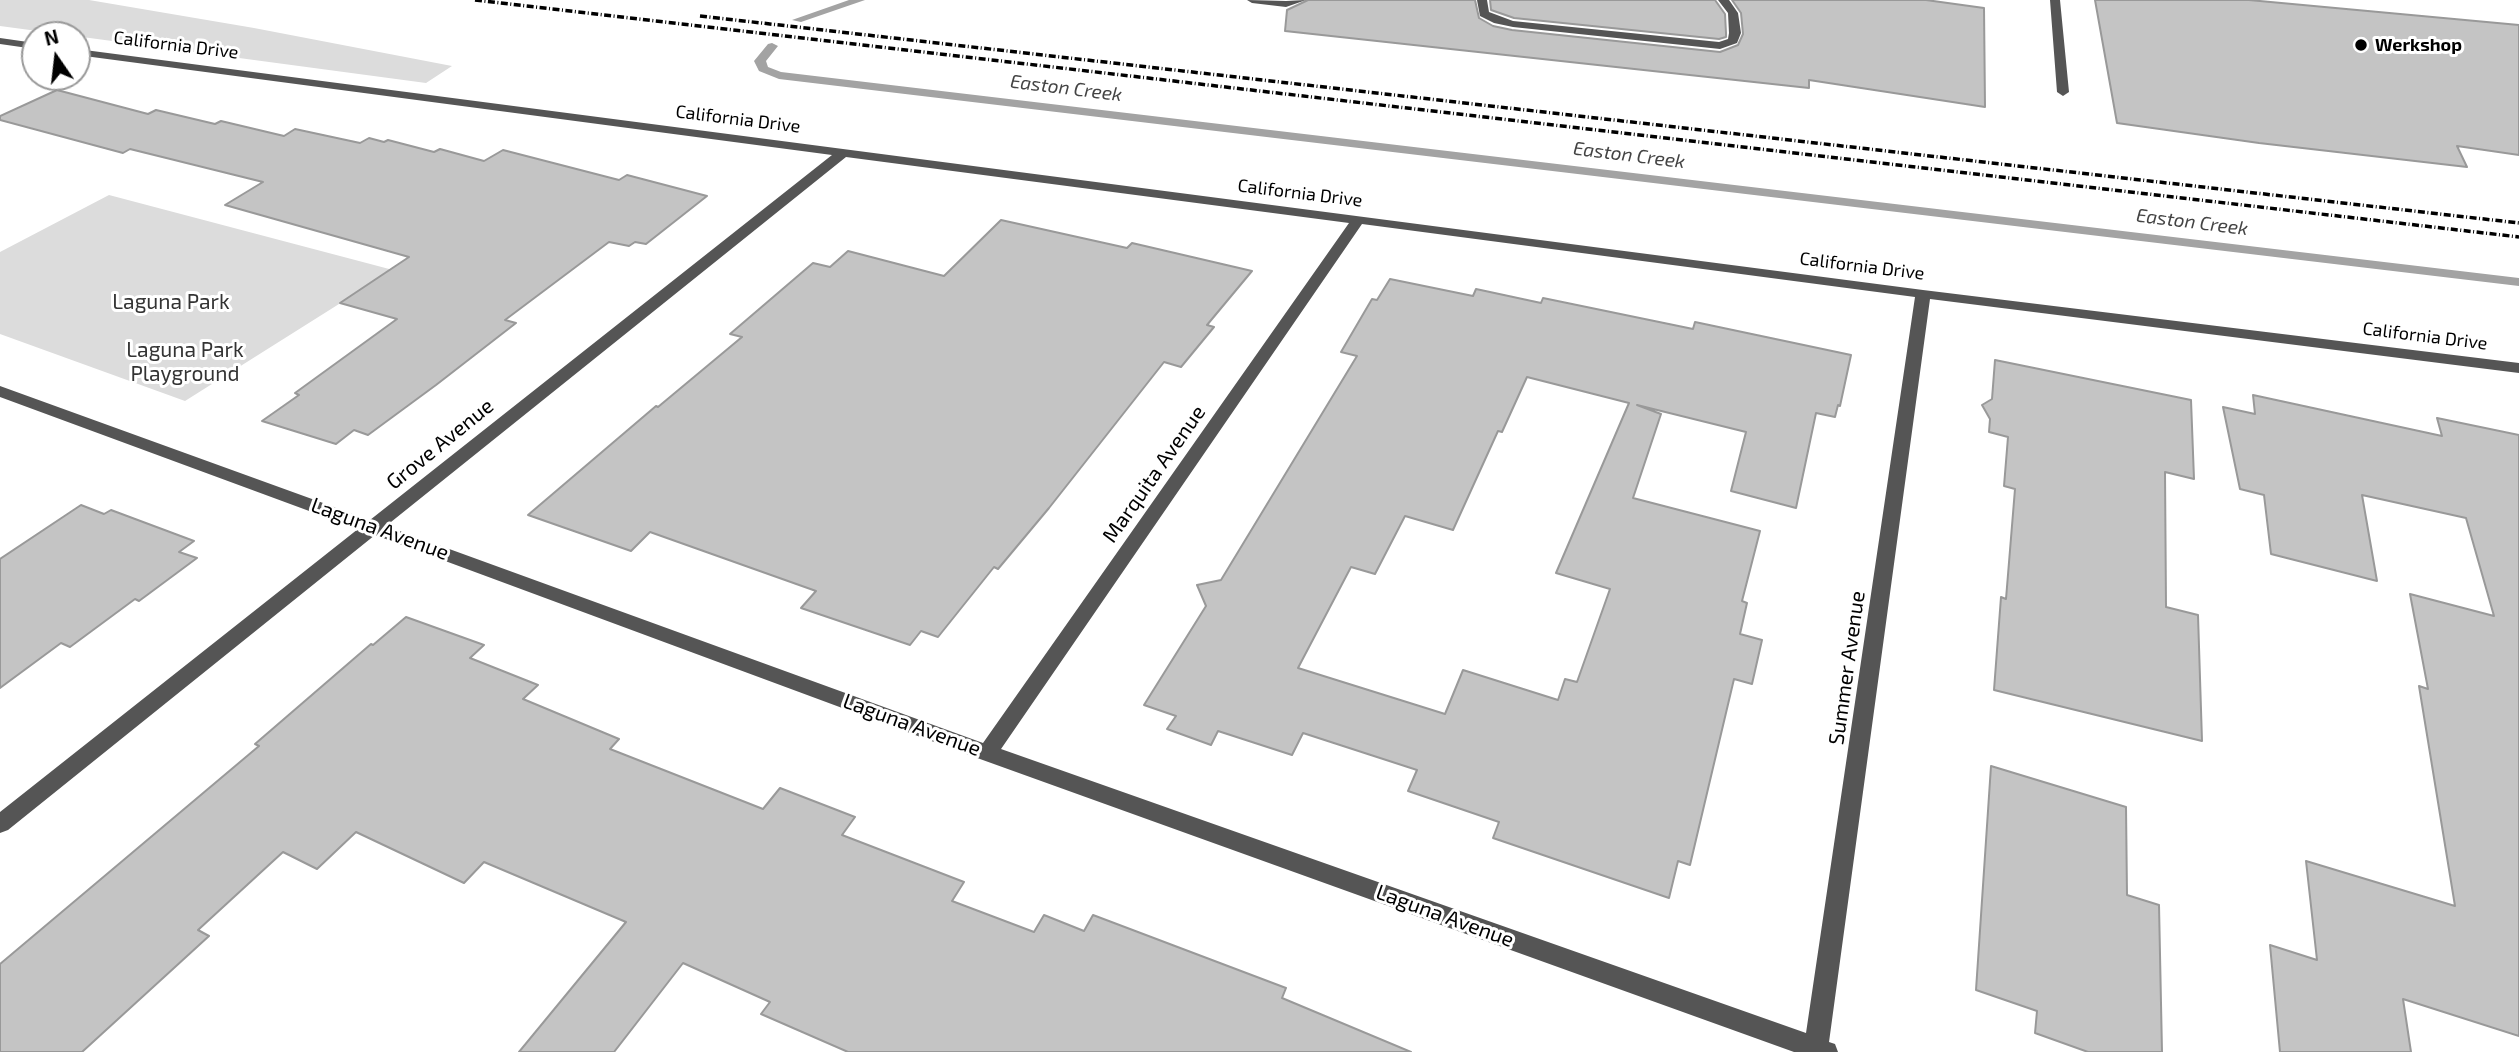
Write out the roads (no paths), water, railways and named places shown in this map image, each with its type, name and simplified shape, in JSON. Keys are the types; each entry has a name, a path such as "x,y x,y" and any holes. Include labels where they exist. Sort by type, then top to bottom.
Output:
{"street":[{"path":"1252,0 1286,4 1301,0"},
{"path":"1482,0 1480,4 1484,14 1513,24 1720,46 1732,41 1735,33 1733,13 1723,0"},
{"path":"2055,0 2063,92"},
{"path":"0,41 21,44"},
{"name":"California Drive","path":"91,54 1358,220 2519,368"},
{"name":"Grove Avenue","path":"0,824 844,152"},
{"name":"Marquita Avenue","path":"986,753 1358,220"},
{"name":"Summer Avenue","path":"1821,1050 1923,293"},
{"name":"Laguna Avenue","path":"0,391 986,753 1821,1050"}],"waterway":[{"name":"Easton Creek","path":"797,20 860,0"},
{"name":"Easton Creek","path":"772,46 760,61 763,69 779,75 2519,282"}],"railway":[{"path":"475,0 2519,237"},
{"path":"700,16 2519,223"}],"place":[{"name":"Werkshop","path":"2361,45"}],"park label":[{"name":"Laguna Park","path":"171,302"},
{"name":"Laguna Park Playground","path":"185,362"}]}
